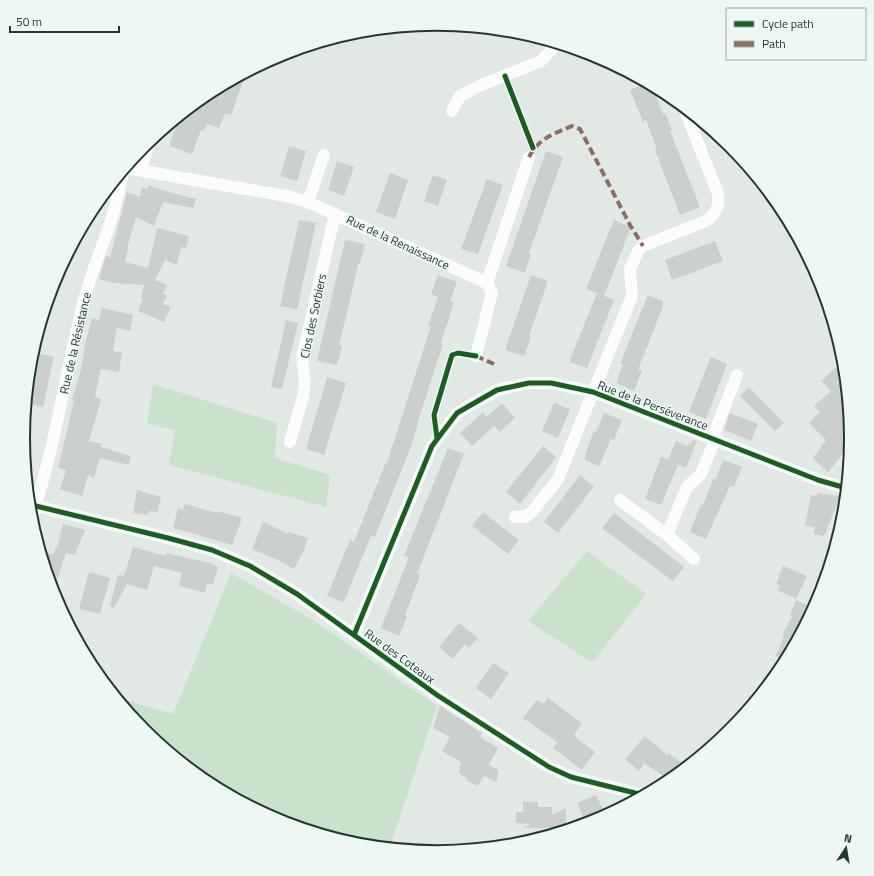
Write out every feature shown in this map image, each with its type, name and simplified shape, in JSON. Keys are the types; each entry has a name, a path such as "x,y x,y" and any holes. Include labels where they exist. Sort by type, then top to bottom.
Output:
{"street":[{"path":"452,111 460,96 541,61 553,48"},
{"path":"515,517 525,517 532,512 558,479 632,296 630,269 638,251 643,246 706,221 714,215 718,208 718,194 688,117"},
{"path":"141,170 146,153"},
{"path":"308,202 324,155"},
{"path":"476,356 492,293 487,283 529,157"},
{"name":"Rue de la Renaissance","path":"132,169 291,197 308,202 487,283"},
{"name":"Rue de la Résistance","path":"36,506 34,492 63,393 89,280 112,216 122,181"},
{"name":"Clos des Sorbiers","path":"290,442 303,398 305,383 302,358 335,214"},
{"path":"667,535 687,487 701,474 737,375"},
{"name":"Rue de la Perséverance","path":"354,635 429,451 437,438 457,413 497,390 529,383 551,383 593,392 818,480 841,487"},
{"path":"620,500 667,535 694,559"},
{"name":"Rue des Coteaux","path":"36,506 75,517 205,548 250,566 297,594 437,694 549,767 571,777 635,793"}],"green space":[{"path":"153,384 277,423 275,458 330,475 326,507 169,465 175,430 147,424"},
{"path":"587,551 646,594 592,663 528,621"},
{"path":"231,573 313,620 437,706 391,843 332,831 281,814 257,803 233,790 189,761 149,726 126,700 173,714"}],"building":[{"path":"243,81 231,115 225,113 219,128 207,124 204,131 201,130 192,154 169,146 176,126 211,100"},
{"path":"640,86 656,96 663,114 665,113 672,130 670,131 700,207 680,215 655,150 657,149 646,120 643,122 630,90"},
{"path":"289,146 306,151 297,181 280,176"},
{"path":"546,151 563,157 529,253 531,254 525,273 506,266"},
{"path":"337,161 354,167 344,196 328,190"},
{"path":"390,173 408,180 395,219 376,212"},
{"path":"433,175 447,180 438,206 424,201"},
{"path":"487,179 503,185 478,254 461,249"},
{"path":"149,185 196,199 193,208 163,202 154,226 136,217 127,248 125,262 148,268 157,228 189,236 186,248 181,247 177,265 165,260 155,280 167,285 163,294 167,295 163,304 171,307 164,322 138,311 143,298 141,298 144,285 114,283 99,279 106,256 110,257 127,192 140,197 142,188 147,189"},
{"path":"299,220 316,223 297,310 280,306"},
{"path":"614,220 631,227 604,296 586,289"},
{"path":"345,240 365,244 360,264 358,264 339,345 342,346 337,365 317,361"},
{"path":"715,241 723,261 672,280 665,260"},
{"path":"438,275 457,282 450,301 454,302 441,343 443,344 409,452 375,537 371,536 344,602 327,596 350,540 354,542 386,462 387,463 431,326 428,326 438,297 431,294"},
{"path":"531,275 548,281 529,336 531,337 524,356 505,350"},
{"path":"597,293 614,300 587,368 569,362"},
{"path":"648,295 663,301 663,306 638,370 642,371 634,391 616,383 623,365 620,364"},
{"path":"102,308 133,315 130,331 117,328 113,351 122,352 119,372 101,369 95,397 101,399 89,441 102,444 101,447 131,456 129,465 100,458 94,478 88,475 82,496 60,489 66,470 58,468 74,401 72,400 81,369 92,318 99,320"},
{"path":"286,320 298,323 282,389 271,387"},
{"path":"39,354 54,357 43,407 32,404 33,385"},
{"path":"711,357 727,364 706,419 689,412"},
{"path":"837,366 841,385 843,411 843,452 828,473 813,458 826,440 809,423 820,412 814,406 831,391 821,381"},
{"path":"327,377 346,383 324,455 306,449"},
{"path":"749,387 784,423 775,431 740,396"},
{"path":"502,403 515,418 500,432 494,426 472,446 460,433 483,412 486,417"},
{"path":"554,403 570,409 558,438 542,431"},
{"path":"604,413 622,420 614,440 611,439 599,466 585,460 585,455 594,431 596,432"},
{"path":"730,413 758,424 751,441 724,430"},
{"path":"694,440 697,441 686,468 678,465 661,505 645,499 661,457 668,459 676,441 687,446"},
{"path":"543,446 556,457 520,504 506,492"},
{"path":"448,448 464,454 417,574 420,575 399,636 381,628 409,557 404,556"},
{"path":"723,460 742,467 734,487 730,486 706,539 690,532 701,504 703,505 714,478 716,479"},
{"path":"580,475 594,486 558,533 544,522"},
{"path":"137,490 161,497 158,512 149,511 148,515 133,513"},
{"path":"817,493 839,496 824,536 814,534 815,527 805,526 811,495 817,496"},
{"path":"185,504 242,518 232,545 173,528 178,508 183,510"},
{"path":"483,512 519,540 508,554 472,526"},
{"path":"614,513 684,567 673,581 602,528"},
{"path":"263,522 288,534 289,532 308,538 304,550 294,569 278,560 252,549"},
{"path":"63,524 85,530 75,555 66,553 56,581 47,553 53,555 56,547 57,548"},
{"path":"133,547 166,556 166,553 210,563 218,567 213,585 207,583 205,593 179,586 182,573 154,566 147,590 127,584 114,608 110,606 118,575 124,576"},
{"path":"783,566 807,576 796,599 777,590 780,585 776,584"},
{"path":"89,572 110,578 100,614 79,609"},
{"path":"796,600 808,606 779,658 775,656 781,644 783,634 792,616 790,615"},
{"path":"459,623 478,638 469,648 465,644 453,659 439,647"},
{"path":"493,663 509,673 491,699 476,688"},
{"path":"548,698 582,723 574,735 595,752 582,770 553,748 557,742 523,718 537,700 544,704"},
{"path":"440,706 482,733 480,737 498,748 489,765 498,770 497,782 484,776 478,786 466,780 467,778 459,773 461,762 442,751 450,737 433,728"},
{"path":"645,736 667,755 668,753 682,763 663,776 644,763 639,771 625,759"},
{"path":"596,795 603,809 583,817 577,803"},
{"path":"523,802 538,802 538,807 552,807 552,815 566,808 566,824 550,829 522,828 531,824 516,823 516,812 523,812"}],"marked path":[{"path":"529,157 537,145 547,137 572,126 580,129 630,225 643,246"},
{"path":"476,356 494,364"}],"cycle path":[{"path":"505,76 533,148"},
{"path":"437,438 434,415 452,355 458,353 476,356"},
{"path":"354,635 432,446 457,413 497,390 529,383 551,383 593,392 818,480 841,487"},
{"path":"36,506 212,550 250,566 297,594 437,695 549,767 571,777 635,793"}]}
